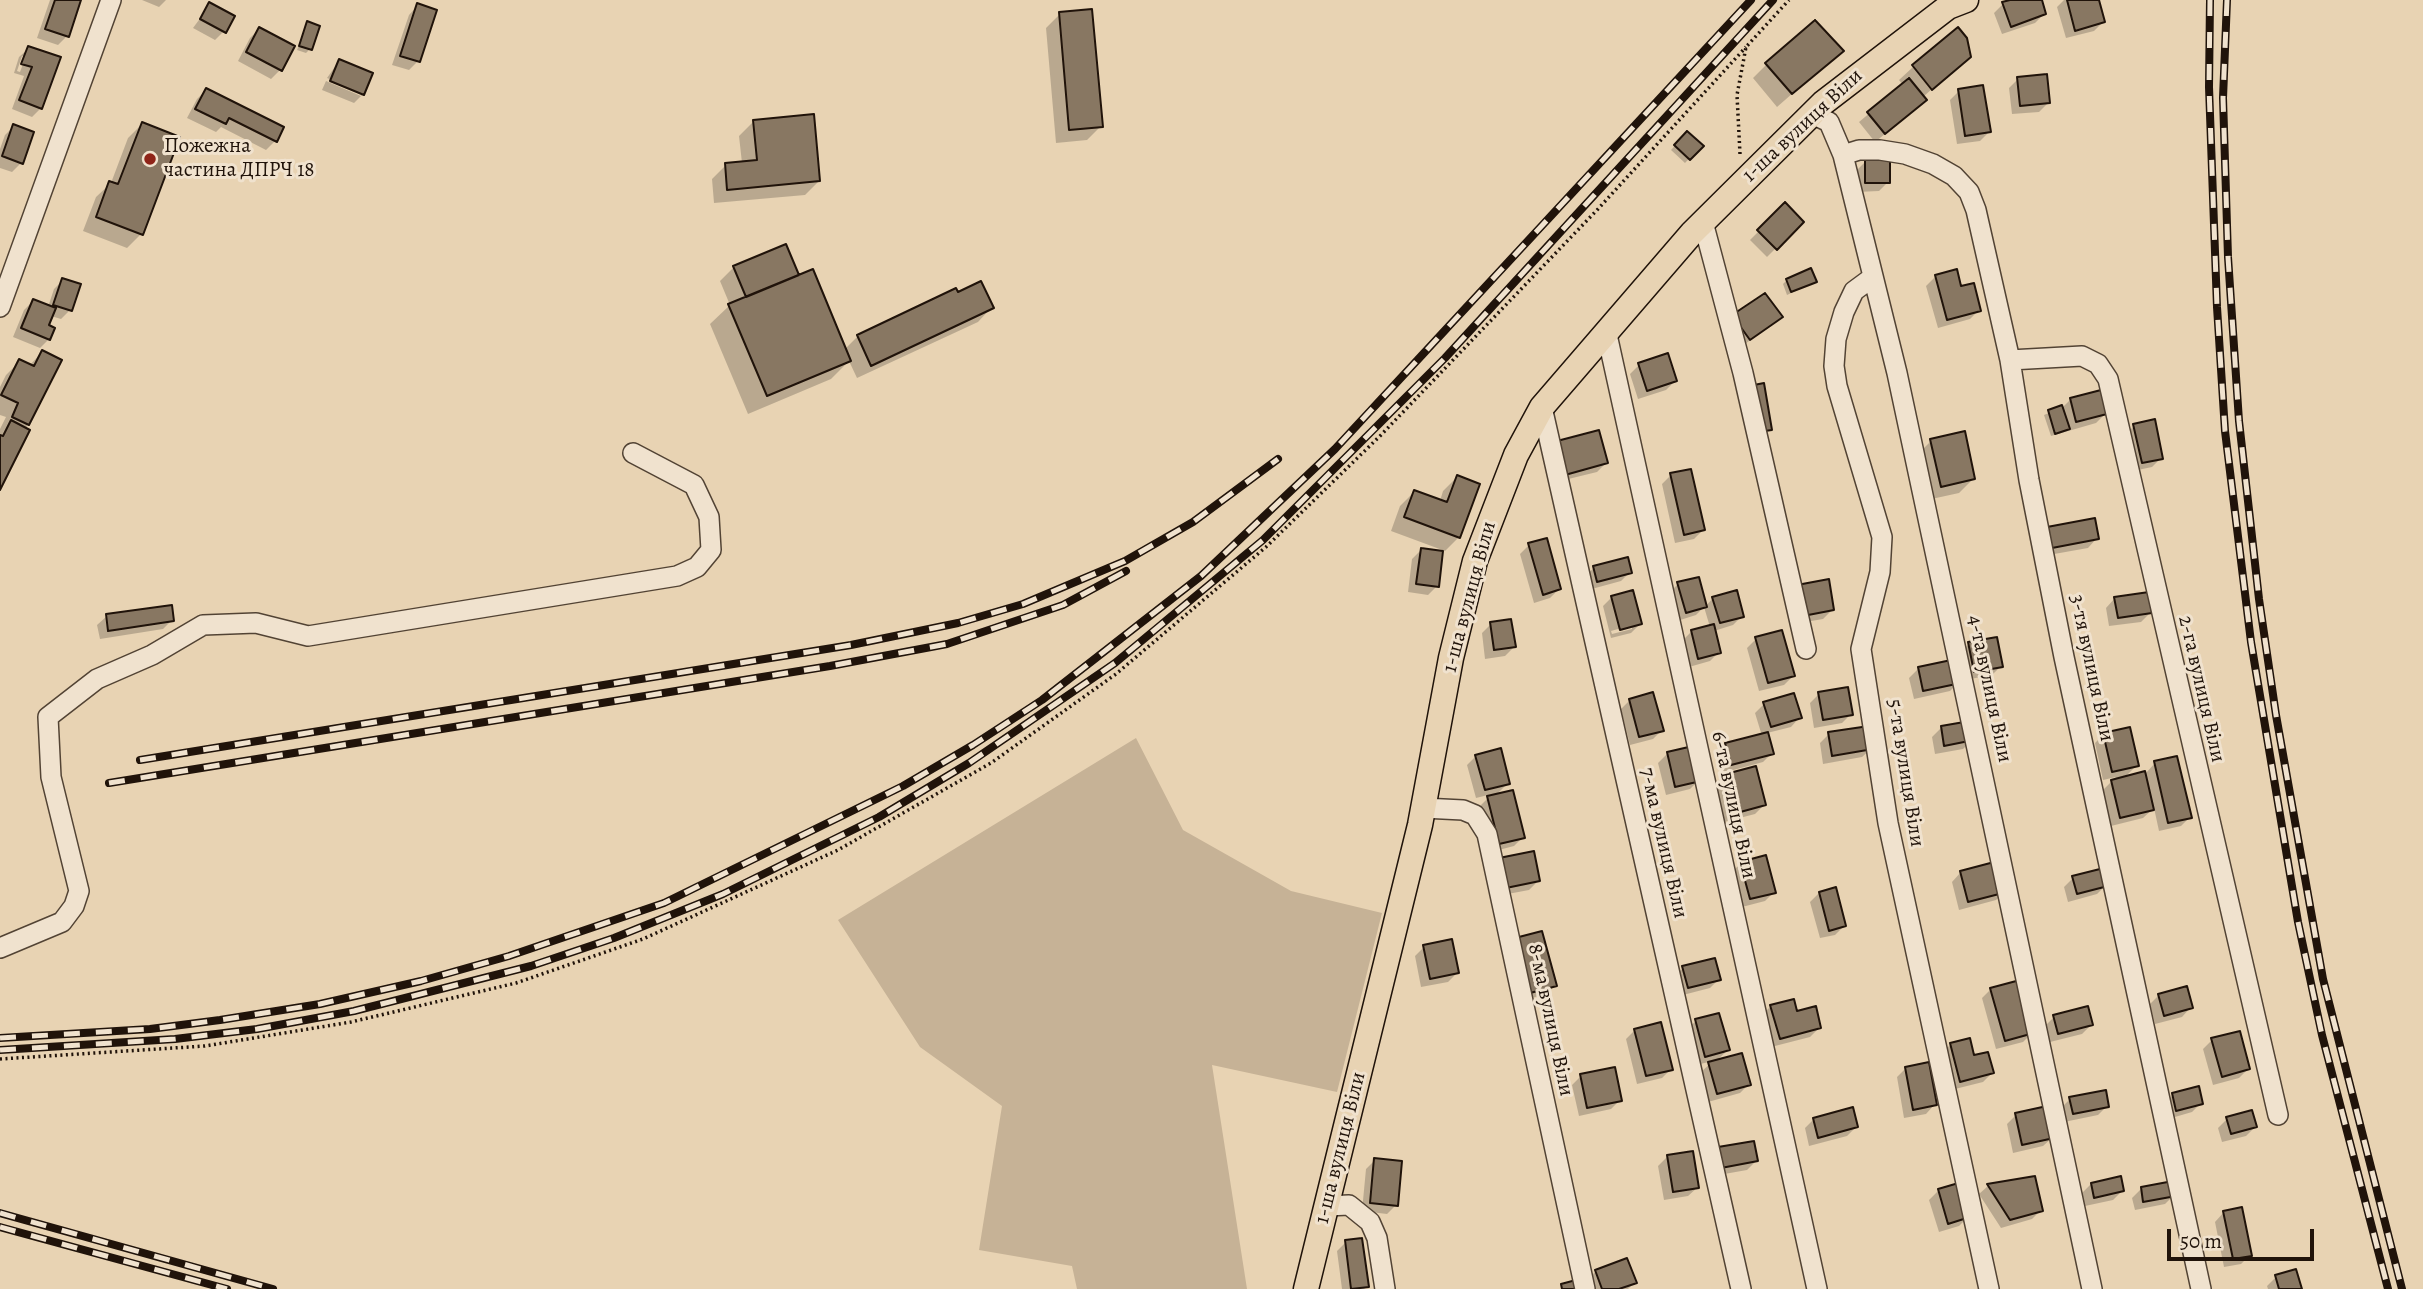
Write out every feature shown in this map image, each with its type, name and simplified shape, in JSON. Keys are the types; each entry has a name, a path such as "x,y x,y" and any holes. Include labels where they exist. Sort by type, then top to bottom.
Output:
{"main road":[{"name":"1-ша вулиця Віли","path":"1306,1289 1423,808 1451,658 1475,561 1516,455 1542,407 1606,330 1703,222 1812,114 1874,62 1948,7 1966,0"}],"street":[{"path":"0,307 8,255 111,0"},
{"name":"4-та вулиця Віли","path":"1812,114 1829,122 1843,155 1900,386 2092,1289"},
{"name":"3-тя вулиця Віли","path":"1843,155 1869,150 1905,154 1954,176 1969,192 1976,210 2010,360 2029,480 2064,657 2201,1289"},
{"path":"1703,222 1743,373 1806,649"},
{"name":"5-та вулиця Віли","path":"1873,277 1854,291 1844,312 1836,339 1835,366 1838,386 1882,537 1881,563 1861,649 1888,823 1989,1289"},
{"name":"6-та вулиця Віли","path":"1606,330 1817,1289"},
{"name":"2-га вулиця Віли","path":"2010,360 2082,356 2098,363 2108,379 2278,1115"},
{"name":"7-ма вулиця Віли","path":"1542,407 1741,1289"},
{"path":"0,948 62,922 74,906 79,891 51,777 48,718 97,679 152,654 203,625 256,623 308,636 677,576 696,567 711,550 709,517 694,485 633,453"},
{"name":"8-ма вулиця Віли","path":"1423,808 1463,810 1475,815 1486,834 1585,1289"},
{"path":"1327,1206 1349,1205 1370,1222 1377,1238 1385,1289"}],"path":[{"path":"0,1059 205,1046 351,1022 516,983 643,939 838,850 979,770 1116,674 1266,547 1391,425 1598,209 1789,0"},
{"path":"1742,184 1737,95 1746,47"}],"shaded area":[{"path":"1136,738 1183,830 1291,891 1382,913 1337,1092 1212,1065 1247,1289 1077,1289 1072,1266 979,1250 1002,1106 920,1047 838,920"}],"building":[{"path":"55,0 81,0 69,37 45,29"},
{"path":"2042,0 2046,14 2011,27 2002,2"},
{"path":"2067,0 2099,0 2105,22 2075,31"},
{"path":"209,2 235,16 226,33 200,19"},
{"path":"417,3 437,10 420,62 400,56"},
{"path":"1092,9 1103,127 1069,130 1059,12"},
{"path":"1815,20 1844,51 1792,94 1765,63"},
{"path":"307,21 320,26 312,50 299,46"},
{"path":"259,27 295,46 282,71 246,52"},
{"path":"1958,27 1967,38 1971,57 1932,90 1912,65"},
{"path":"28,46 61,57 42,109 19,100 32,67 21,64"},
{"path":"339,59 373,73 364,95 330,81"},
{"path":"2047,74 2050,103 2020,106 2017,77"},
{"path":"1909,78 1927,100 1885,134 1867,112"},
{"path":"1983,85 1991,132 1965,136 1958,89"},
{"path":"206,88 284,127 277,142 229,118 226,124 195,109"},
{"path":"814,114 820,181 727,190 725,163 757,160 753,120"},
{"name":"Пожежна частина ДПРЧ 18","path":"142,122 180,137 143,235 96,217 109,181 118,184"},
{"path":"13,124 34,132 23,164 2,156"},
{"path":"1687,131 1704,146 1690,160 1674,145"},
{"path":"1890,159 1890,183 1865,183 1865,160"},
{"path":"1785,202 1804,222 1777,250 1757,230"},
{"path":"786,244 799,275 746,297 733,266"},
{"path":"1811,268 1817,282 1791,292 1786,279"},
{"path":"813,269 851,361 767,396 728,304"},
{"path":"1957,269 1961,286 1974,283 1981,311 1947,320 1935,275"},
{"path":"62,278 81,284 72,311 53,305"},
{"path":"981,281 994,308 871,366 857,335 956,288 958,292"},
{"path":"1765,293 1783,317 1750,340 1732,315"},
{"path":"33,299 56,308 49,325 55,328 50,340 21,328"},
{"path":"42,350 62,360 29,425 12,417 18,403 1,395 19,359 34,366"},
{"path":"1668,353 1677,381 1647,391 1638,363"},
{"path":"1764,383 1772,430 1757,432 1749,386"},
{"path":"2101,390 2107,414 2076,422 2070,398"},
{"path":"2062,405 2070,429 2055,434 2048,410"},
{"path":"2155,419 2163,459 2142,463 2133,424"},
{"path":"11,420 30,430 0,490 0,435 3,436"},
{"path":"1599,430 1608,463 1565,475 1557,441"},
{"path":"1965,431 1975,479 1941,487 1930,439"},
{"path":"1691,469 1705,530 1684,535 1670,473"},
{"path":"1457,475 1480,484 1460,538 1404,517 1414,490 1447,502"},
{"path":"2095,518 2099,539 2052,548 2047,527"},
{"path":"1547,538 1561,589 1543,595 1528,543"},
{"path":"1421,548 1443,551 1439,587 1416,584"},
{"path":"1628,557 1632,573 1597,582 1593,566"},
{"path":"1699,577 1707,607 1686,613 1677,582"},
{"path":"1829,579 1834,610 1803,616 1797,585"},
{"path":"1633,590 1642,624 1620,630 1611,596"},
{"path":"1737,590 1744,617 1720,623 1712,597"},
{"path":"2149,592 2152,613 2118,618 2114,597"},
{"path":"172,605 174,621 108,631 106,614"},
{"path":"1511,619 1516,647 1494,650 1490,622"},
{"path":"1714,624 1721,653 1698,659 1691,630"},
{"path":"1782,630 1795,676 1768,683 1755,637"},
{"path":"1997,637 2003,667 1974,672 1968,642"},
{"path":"1956,659 1961,683 1923,691 1918,667"},
{"path":"1848,687 1853,715 1823,720 1818,692"},
{"path":"1653,692 1664,731 1639,737 1629,699"},
{"path":"1794,693 1802,718 1771,727 1763,702"},
{"path":"1970,721 1974,740 1944,746 1941,726"},
{"path":"1869,726 1873,749 1832,756 1828,732"},
{"path":"2130,727 2139,766 2112,772 2103,733"},
{"path":"1768,732 1774,754 1731,765 1725,743"},
{"path":"1693,746 1701,781 1675,787 1667,752"},
{"path":"1501,748 1510,784 1485,790 1475,755"},
{"path":"2177,756 2192,818 2168,823 2154,761"},
{"path":"1756,766 1766,805 1733,814 1722,775"},
{"path":"2145,771 2154,810 2120,818 2111,780"},
{"path":"1513,790 1525,838 1499,844 1487,796"},
{"path":"1534,851 1540,881 1506,888 1499,858"},
{"path":"1766,855 1776,893 1750,899 1740,862"},
{"path":"1998,861 2007,892 1968,902 1960,871"},
{"path":"2104,868 2108,886 2077,894 2072,876"},
{"path":"1836,887 1846,926 1829,931 1819,892"},
{"path":"1542,931 1557,986 1530,993 1515,938"},
{"path":"1452,939 1459,973 1430,979 1423,945"},
{"path":"1715,958 1721,980 1688,988 1682,966"},
{"path":"2020,980 2034,1033 2005,1041 1990,988"},
{"path":"2187,986 2193,1008 2164,1016 2158,994"},
{"path":"1794,999 1797,1011 1816,1006 1821,1028 1780,1039 1770,1005"},
{"path":"2088,1006 2093,1025 2058,1034 2053,1015"},
{"path":"1719,1013 1730,1050 1705,1057 1695,1019"},
{"path":"1661,1022 1673,1070 1646,1076 1634,1029"},
{"path":"2240,1031 2250,1069 2222,1077 2211,1038"},
{"path":"1970,1038 1974,1055 1988,1052 1994,1073 1960,1082 1950,1043"},
{"path":"1742,1053 1751,1085 1717,1094 1708,1062"},
{"path":"1929,1062 1937,1105 1913,1110 1905,1067"},
{"path":"1615,1067 1622,1101 1587,1108 1580,1074"},
{"path":"2199,1086 2203,1104 2176,1111 2172,1093"},
{"path":"2106,1090 2109,1107 2073,1114 2069,1097"},
{"path":"2047,1106 2054,1138 2022,1145 2015,1113"},
{"path":"1853,1107 1858,1127 1818,1138 1813,1118"},
{"path":"2252,1110 2257,1127 2231,1134 2226,1117"},
{"path":"1754,1141 1758,1161 1721,1168 1718,1147"},
{"path":"1693,1151 1699,1188 1673,1192 1667,1155"},
{"path":"1374,1158 1402,1161 1398,1206 1370,1203"},
{"path":"2035,1176 2043,1211 2010,1220 1987,1184"},
{"path":"2121,1176 2124,1191 2094,1198 2091,1183"},
{"path":"2173,1181 2176,1196 2143,1202 2141,1187"},
{"path":"1962,1182 1970,1217 1948,1224 1938,1189"},
{"path":"2242,1207 2252,1256 2233,1259 2223,1211"},
{"path":"1362,1238 1369,1287 1351,1289 1345,1240"},
{"path":"1627,1258 1637,1283 1619,1289 1602,1289 1595,1270"},
{"path":"2296,1269 2302,1289 2279,1289 2275,1275"},
{"path":"1576,1280 1578,1289 1562,1289 1561,1284"}],"railway":[{"path":"0,1038 150,1029 320,1004 421,981 509,956 664,903 903,786 973,745 1042,700 1201,576 1335,449 1751,0"},
{"path":"0,1050 175,1039 257,1029 354,1011 531,966 614,938 723,894 879,817 969,763 1115,663 1263,540 1445,358 1773,0"},
{"path":"2210,0 2209,87 2217,307 2225,431 2251,642 2298,922 2322,1035 2388,1289"},
{"path":"2227,0 2223,98 2228,257 2239,421 2259,599 2276,715 2323,979 2402,1289"},
{"path":"140,760 851,645 958,623 1023,604 1125,561 1193,522 1278,459"},
{"path":"109,783 830,666 947,644 1063,605 1126,571"},
{"path":"0,1213 273,1289"},
{"path":"0,1227 227,1289"}],"place":[{"name":"Пожежна частина ДПРЧ 18","path":"150,159"}]}
